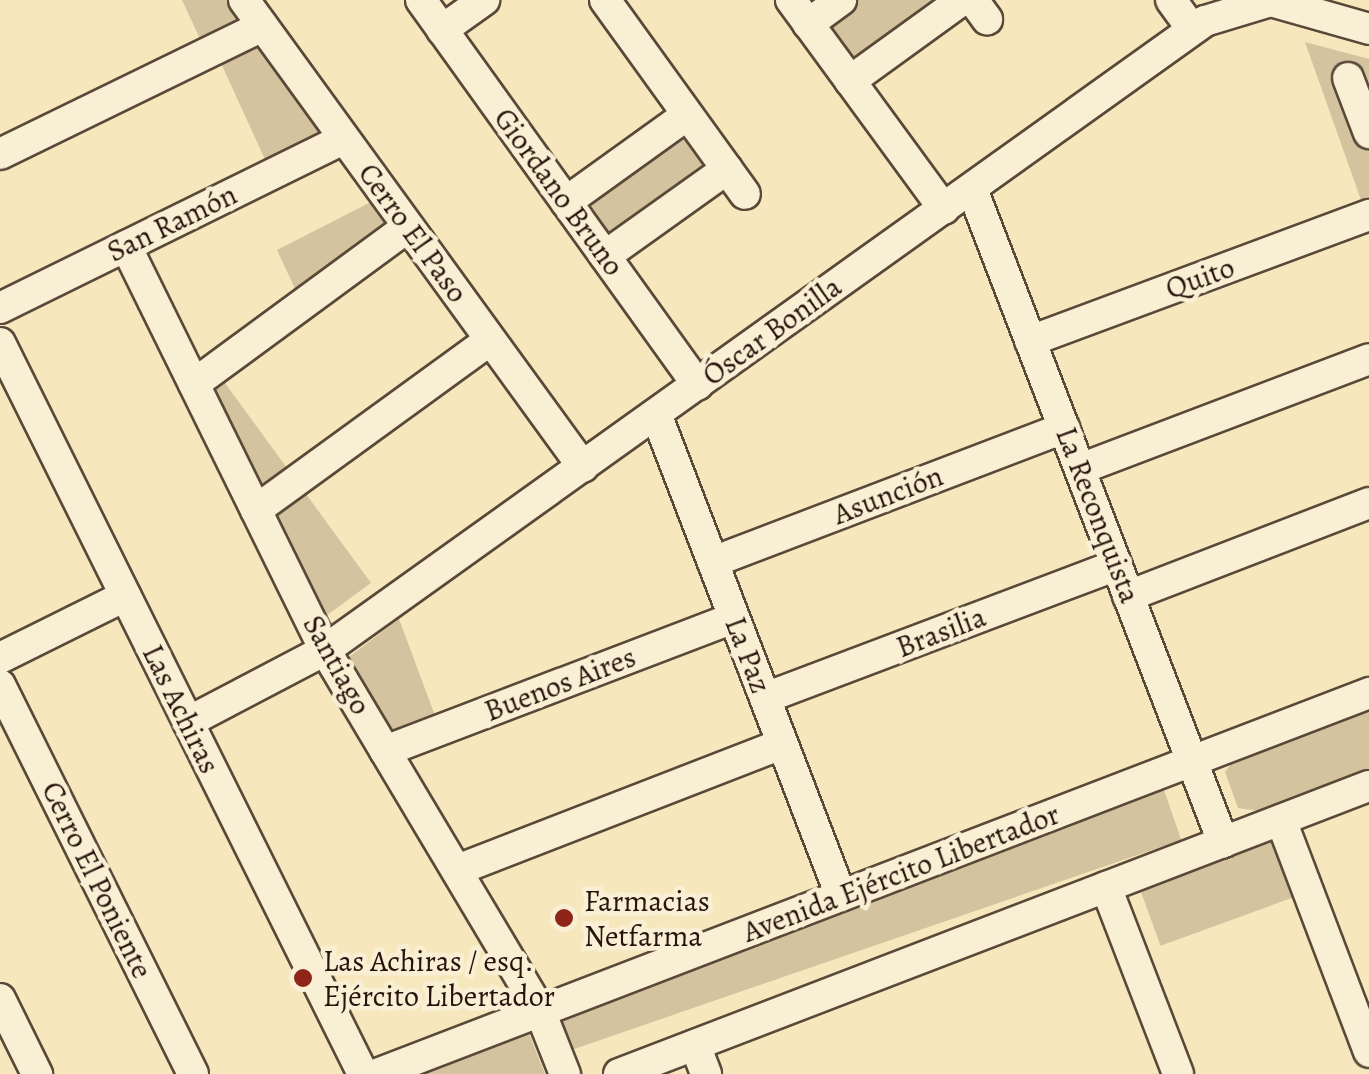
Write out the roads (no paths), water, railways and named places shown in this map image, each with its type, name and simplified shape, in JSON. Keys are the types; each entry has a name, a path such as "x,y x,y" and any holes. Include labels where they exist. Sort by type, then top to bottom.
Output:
{"street":[{"name":"Cerro El Paso","path":"244,0 582,467"},
{"name":"Giordano Bruno","path":"421,0 698,384"},
{"path":"442,30 484,0"},
{"path":"605,0 744,194"},
{"path":"840,0 800,12 944,209"},
{"path":"850,81 962,0"},
{"path":"1171,0 1192,29"},
{"name":"Óscar Bonilla","path":"188,722 325,650 1192,29 1234,8 1272,1 1369,29"},
{"path":"0,154 262,26"},
{"path":"1348,78 1369,133"},
{"path":"566,202 688,115"},
{"name":"San Ramón","path":"0,308 344,138"},
{"path":"605,256 726,169"},
{"name":"La Reconquista","path":"972,189 1224,842"},
{"name":"Quito","path":"1030,340 1369,215"},
{"path":"194,384 408,227"},
{"name":"Santiago","path":"126,246 325,650 540,1012 565,1074"},
{"path":"256,510 490,340"},
{"name":"Las Achiras","path":"0,343 362,1074"},
{"path":"1080,470 1369,359"},
{"name":"La Paz","path":"656,414 841,896"},
{"name":"Asunción","path":"712,562 1064,428"},
{"path":"1128,596 1369,503"},
{"name":"Brasilia","path":"765,698 1117,565"},
{"path":"0,658 125,596"},
{"name":"Buenos Aires","path":"386,750 734,618"},
{"name":"Cerro El Poniente","path":"0,685 193,1074"},
{"name":"Avenida Ejército Libertador","path":"377,1074 1369,693"},
{"path":"457,870 782,744"},
{"path":"619,1074 1369,786"},
{"path":"1281,820 1360,1001 1369,1052"},
{"path":"1106,887 1174,1073"},
{"path":"0,999 37,1074"},
{"path":"695,1045 706,1074"}],"place":[{"name":"Farmacias Netfarma","path":"564,918"},
{"name":"Las Achiras / esq. Ejército Libertador","path":"303,978"}]}
